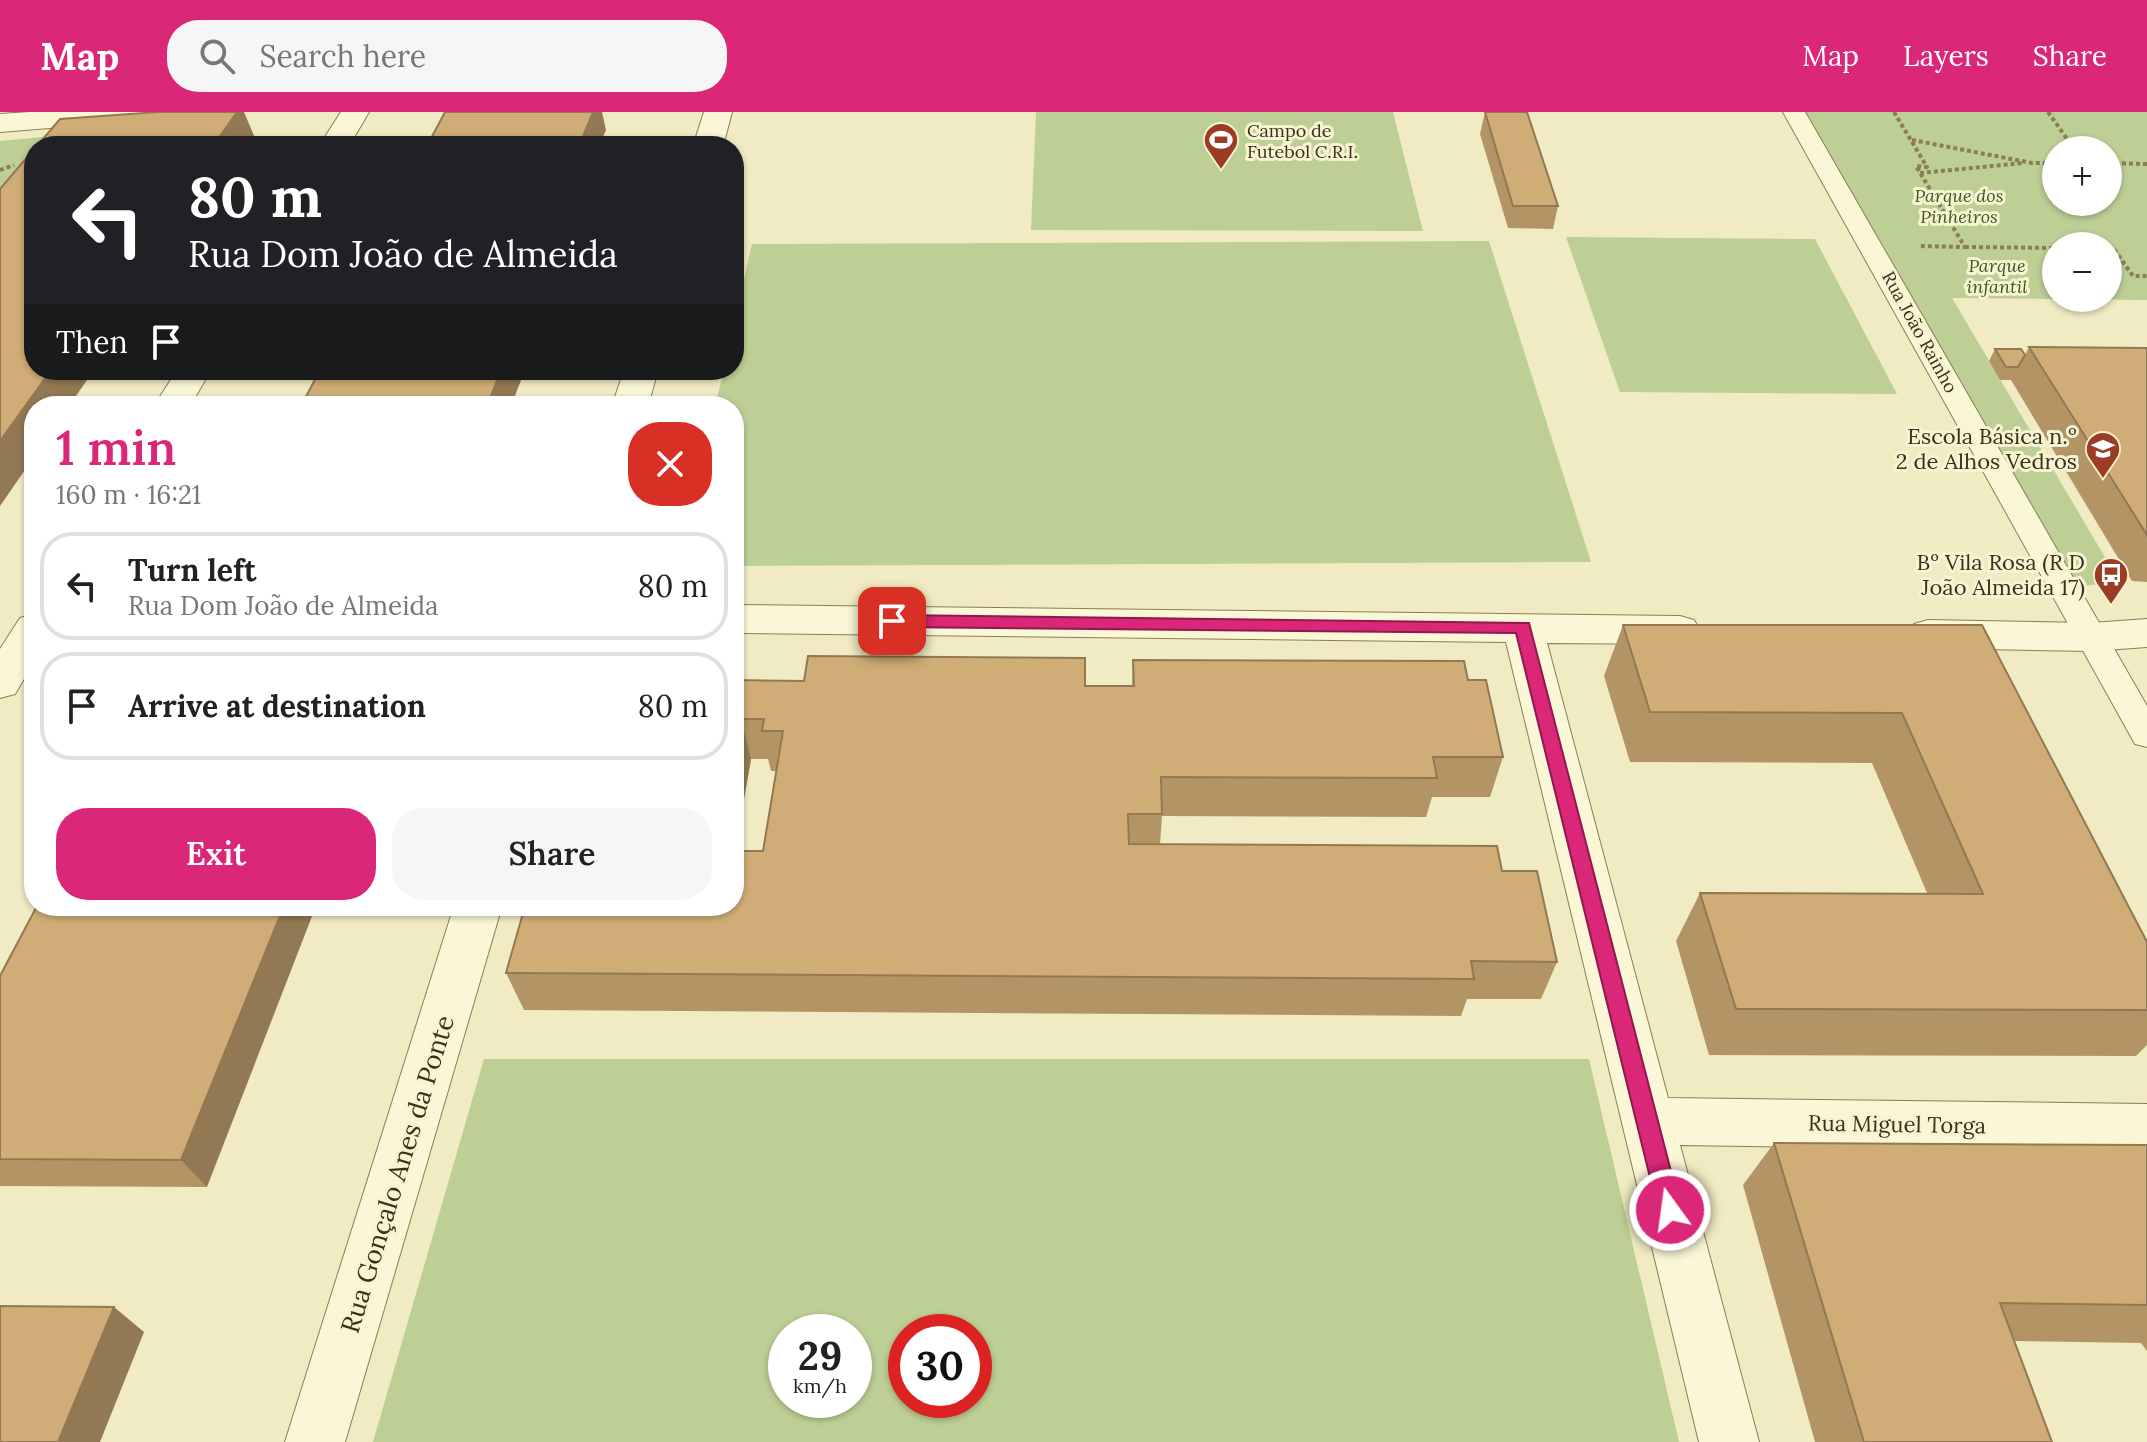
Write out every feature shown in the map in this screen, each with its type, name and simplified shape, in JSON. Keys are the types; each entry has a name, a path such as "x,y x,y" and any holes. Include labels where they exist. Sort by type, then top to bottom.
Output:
{"street":[{"path":"0,123 137,112"},
{"path":"340,136 355,112"},
{"path":"711,136 718,112"},
{"name":"Rua João Rainho","path":"1794,112 2147,735"},
{"path":"744,619 1712,630"},
{"path":"1523,627 1729,1442"},
{"path":"1886,633 2091,637 2147,633"},
{"path":"0,683 24,644"},
{"name":"Rua Gonçalo Anes da Ponte","path":"315,1442 475,916"},
{"name":"Rua Miguel Torga","path":"1648,1121 2147,1128"}],"path":[{"path":"1894,112 1927,167 1916,166 1965,247"},
{"path":"2048,112 2065,136"},
{"path":"1911,140 2032,163"},
{"path":"1920,173 2042,163"},
{"path":"2122,163 2147,164"},
{"path":"1868,238 1920,246 2042,248"},
{"path":"2122,261 2133,276 2147,276"}],"green space":[{"name":"Campo de Futebol C.R.I.","path":"1036,112 1393,112 1423,231 1031,230"},
{"name":"Parque dos Pinheiros","path":"1794,112 2147,112 2147,300 2122,300 2122,232 2042,232 2042,299 1952,298 2119,581 2064,589"},
{"path":"24,139 24,178 0,206 0,141"},
{"path":"1566,237 1815,239 1897,394 1620,392"},
{"path":"1489,241 1591,562 744,566 744,396 718,396 722,380 744,380 744,280 752,244"},
{"path":"484,1059 1589,1059 1679,1442 373,1442"}],"building":[{"path":"158,112 237,112 220,136 46,136 60,119"},
{"path":"445,112 593,112 583,136 432,136"},
{"path":"1485,112 1527,112 1558,206 1513,206"},
{"path":"24,161 24,380 44,380 32,396 24,396 24,408 0,441 0,189"},
{"path":"2029,347 2147,348 2147,535"},
{"path":"1995,349 2021,349 2025,355 2018,367 2006,367"},
{"path":"315,380 497,380 491,396 306,396"},
{"path":"1623,625 1982,625 2147,942 2147,1010 1736,1009 1700,893 1983,894 1902,713 1650,712"},
{"path":"808,656 1085,658 1085,686 1134,686 1133,660 1464,661 1468,680 1486,680 1503,757 1433,757 1437,778 1161,777 1162,814 1128,814 1129,844 1497,846 1502,871 1537,871 1557,962 1471,961 1474,979 506,973 522,916 744,916 744,851 763,851 783,731 762,731 764,719 744,719 744,680 804,681"},
{"path":"32,916 280,916 181,1160 0,1159 0,976"},
{"path":"1774,1143 2147,1145 2147,1305 2000,1303 2052,1442 1864,1442"},
{"path":"0,1306 114,1307 58,1442 0,1442"}],"place":[{"name":"Campo de Futebol C.R.I.","path":"1221,171"},
{"name":"Escola Básica n.º 2 de Alhos Vedros","path":"2103,480"},
{"name":"Bº Vila Rosa (R D João Almeida 17)","path":"2111,606"}],"route":[{"path":"892,621 1523,627 1670,1210"}],"park label":[{"name":"Parque infantil","path":"1997,275"}]}
